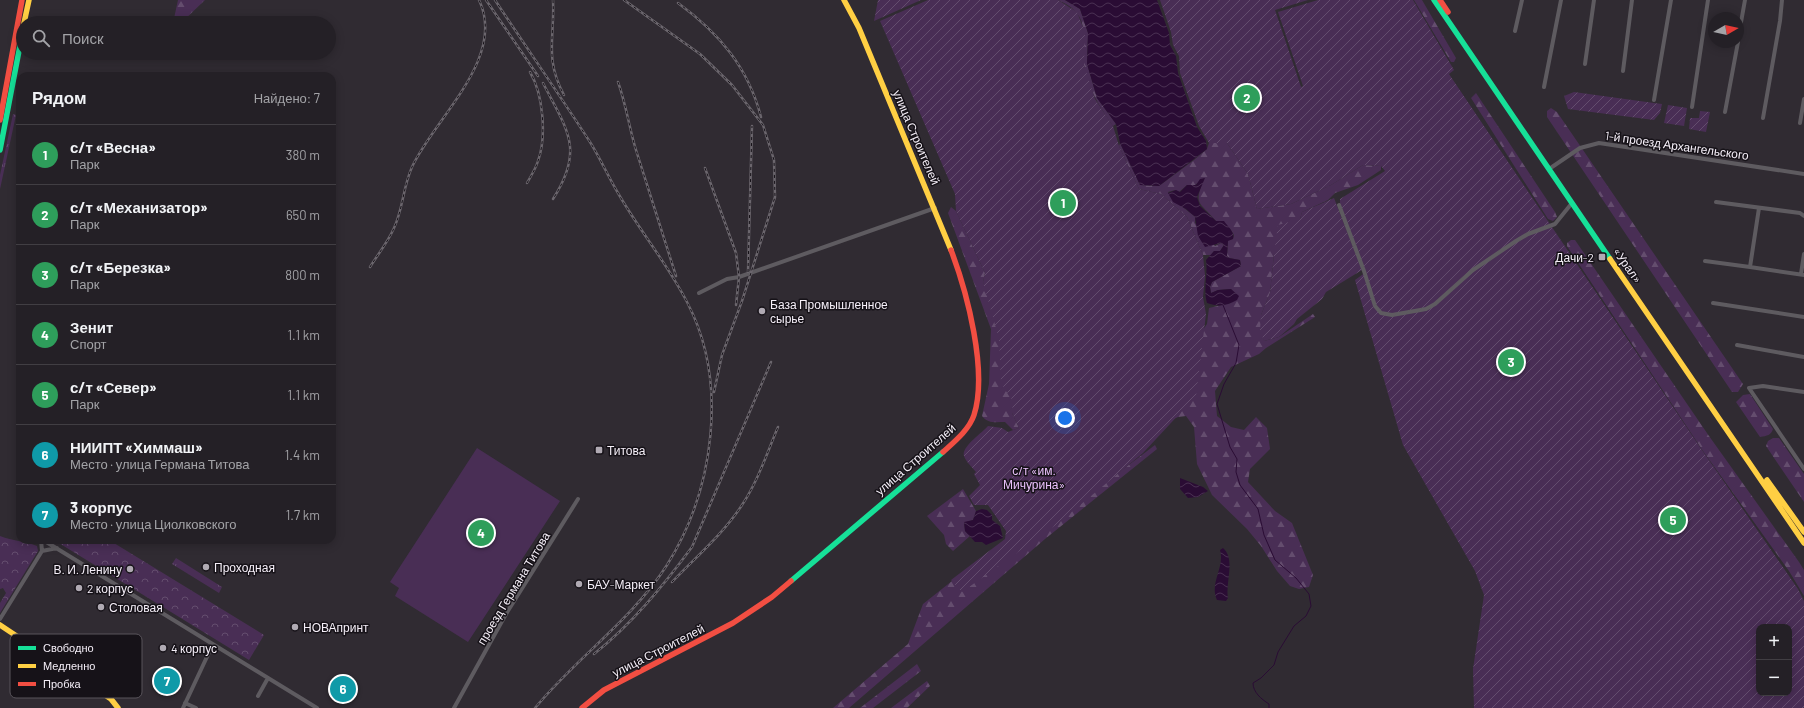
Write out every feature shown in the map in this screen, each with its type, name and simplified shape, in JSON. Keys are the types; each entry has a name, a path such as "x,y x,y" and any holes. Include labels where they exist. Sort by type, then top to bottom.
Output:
{"main road":[{"path":"19,16 22,0"},
{"path":"26,16 29,0"},
{"name":"улица Строителей","path":"582,708 604,690 733,624 772,596 952,444 964,431 974,416 977,399 978,378 973,331 960,275 935,208 859,28 844,0"},
{"name":"«Урал»","path":"1434,0 1754,467 1804,543"},
{"name":"«Урал»","path":"1441,1 1464,38 1552,167 1804,532"},
{"path":"0,120 16,33"},
{"path":"0,150 17,60"},
{"path":"0,625 14,634"},
{"path":"110,698 118,708"}],"street":[{"path":"1515,31 1522,0"},
{"path":"1544,87 1561,0"},
{"path":"1586,64 1594,0"},
{"path":"1622,71 1632,0"},
{"path":"1654,100 1671,0"},
{"path":"1692,107 1708,0"},
{"path":"1743,12 1745,0"},
{"path":"1763,118 1780,21 1782,0"},
{"path":"1725,112 1737,48"},
{"path":"1800,124 1804,99"},
{"name":"1-й проезд Архангельского","path":"1552,167 1580,148 1590,144 1599,143 1804,174"},
{"path":"1716,202 1800,213 1804,216"},
{"path":"1339,205 1364,271 1375,306 1381,313 1392,315 1426,309 1435,304 1473,270 1516,241 1528,234 1555,224 1572,203"},
{"path":"699,293 727,279 743,276 935,208"},
{"path":"1750,267 1759,208"},
{"path":"1705,261 1802,274 1804,254"},
{"path":"1713,303 1804,317"},
{"path":"1737,345 1804,357"},
{"path":"1804,392 1763,386 1749,388 1804,469"},
{"name":"проезд Германа Титова","path":"454,708 506,614 578,499"},
{"path":"0,619 42,550 42,544"},
{"path":"50,544 317,708"},
{"path":"42,550 58,548"},
{"path":"183,708 213,644"},
{"path":"258,696 268,678"},
{"path":"185,703 196,708"}],"green space":[{"path":"178,0 205,0 188,16 175,16"},
{"path":"878,0 921,0 874,21"},
{"name":"с/т «им. Мичурина»","path":"928,0 1058,0 1077,12 1085,32 1084,65 1095,99 1113,126 1119,146 1139,189 1161,194 1187,217 1203,255 1205,276 1203,297 1206,314 1196,396 1143,453 1057,524 962,592 951,580 1005,539 1006,531 988,505 974,505 969,496 980,485 974,474 976,472 966,460 964,452 969,444 988,426 1002,428 1008,432 1019,428 1012,413 1013,401 1001,383 999,339 983,282 985,273 956,211 955,194 880,21"},
{"path":"1058,0 1065,0 1080,9 1088,33 1087,64 1097,98 1116,124 1113,126 1095,97 1088,82 1084,65 1084,36 1081,20 1077,13 1069,6"},
{"path":"1160,0 1308,0 1275,10 1301,87 1303,86 1278,12 1318,0 1413,0 1454,70 1449,74 1702,450 1798,589 1804,601 1804,708 1474,708 1473,669 1484,595 1475,571 1403,445 1355,280 1366,272 1340,205 1340,199 1385,171 1381,166 1363,165 1331,185 1291,204 1257,209 1248,174 1227,143 1209,143 1199,126 1180,73 1179,56 1173,45 1171,32"},
{"path":"1414,0 1422,0 1456,58 1454,62 1451,62"},
{"path":"1574,92 1662,104 1660,113 1654,120 1568,109 1564,96"},
{"path":"1476,93 1555,212 1557,217 1553,221 1548,219 1471,98"},
{"path":"1668,105 1687,108 1684,126 1664,123"},
{"path":"1551,108 1557,112 1743,384 1738,392 1732,392 1547,117 1547,111"},
{"path":"1700,111 1710,112 1706,132 1689,129 1690,118 1699,118"},
{"path":"13,114 16,115 0,189 0,175"},
{"path":"1120,143 1140,185 1159,186 1207,149 1209,143 1227,143 1248,174 1257,209 1291,204 1331,185 1363,165 1381,166 1381,170 1358,185 1335,193 1328,200 1302,212 1300,219 1274,254 1270,293 1261,315 1264,341 1279,337 1313,314 1315,317 1259,354 1231,367 1215,391 1217,416 1231,427 1244,430 1256,417 1267,428 1270,449 1250,469 1248,482 1275,511 1292,523 1313,575 1309,587 1299,589 1290,586 1277,571 1261,546 1247,529 1212,495 1197,464 1194,427 1186,416 1178,417 1165,423 1195,342 1207,324 1209,308 1231,303 1234,293 1231,289 1218,290 1211,293 1210,287 1212,282 1241,266 1240,260 1229,258 1227,256 1228,240 1233,239 1234,235 1227,226 1222,222 1216,221 1202,206 1199,194 1204,178 1195,185 1187,185 1179,192 1175,190 1168,192 1177,203 1195,217 1195,223 1215,246 1221,243 1224,245 1220,251 1214,251 1211,255 1203,255 1187,217 1161,194 1139,189 1119,146"},
{"path":"1334,198 1362,270 1326,292 1322,299 1297,319 1294,324 1279,337 1264,341 1260,330 1261,315 1270,293 1278,225 1300,219 1302,212"},
{"path":"951,207 956,211 985,273 983,282 1032,394 1012,413 1019,428 1013,430 1005,422 990,421 984,419 982,416 989,384 991,329 948,213"},
{"path":"1571,240 1575,240 1709,436 1799,562 1804,570 1804,596 1789,571 1703,451 1567,246 1567,243"},
{"path":"1750,394 1773,429 1767,436 1760,437 1736,402 1743,395"},
{"path":"1773,438 1779,438 1804,474 1804,502 1766,446 1768,441"},
{"path":"1155,445 1157,449 1045,539 849,708 833,708 908,644 923,604 1010,537 1038,534"},
{"path":"477,448 560,501 468,642 395,596 399,588 390,582"},
{"path":"963,489 976,511 973,520 964,523 965,531 970,536 953,551 946,544 944,535 927,516"},
{"path":"0,536 16,540 16,544 31,544 37,546 38,551 0,613 0,603 6,593 3,588 0,589"},
{"path":"60,544 116,544 264,635 249,660"},
{"path":"176,558 222,587 219,593 172,564"},
{"path":"917,664 921,671 873,708 860,708"},
{"path":"927,681 930,686 907,708 891,708"}],"water":[{"path":"1065,0 1157,0 1169,33 1170,45 1176,56 1178,73 1197,127 1206,141 1207,149 1159,186 1140,185 1120,143 1116,124 1097,98 1087,64 1088,33 1080,9"},
{"path":"1205,178 1197,197 1200,206 1216,221 1224,221 1231,230 1233,239 1228,241 1227,256 1229,258 1240,260 1241,266 1212,282 1210,287 1211,293 1218,290 1231,289 1239,296 1237,300 1230,304 1215,305 1207,303 1205,293 1206,260 1214,251 1220,251 1224,245 1221,243 1205,247 1198,236 1195,217 1186,209 1173,202 1168,193 1176,190 1180,192 1187,185 1196,185 1200,179"},
{"path":"1180,478 1203,487 1208,491 1198,497 1188,498 1180,489"},
{"path":"982,509 987,510 992,515 992,520 1000,526 1003,538 986,545 982,542 975,542 965,531 964,522 973,520 976,511"},
{"path":"1223,548 1227,553 1230,565 1227,592 1228,598 1226,601 1217,600 1215,594 1216,581 1221,563 1220,550"}],"waterway":[{"path":"1223,305 1239,345 1236,363 1224,384 1217,404 1230,447 1237,459 1236,472 1240,485 1258,509 1264,535 1275,560 1296,578 1309,594 1311,606 1306,616 1294,626 1278,652 1274,665 1261,678 1253,683 1256,692 1260,698 1269,704 1269,708"}],"railway":[{"path":"370,267 392,233 397,221 409,175 422,148 464,87 476,66 483,44 485,22 479,0"},
{"path":"486,0 538,76"},
{"path":"495,0 590,142 626,207 671,274 687,302 700,333 708,366 712,401 710,435 705,470 696,504 683,535 667,565 637,604 568,672 535,708"},
{"path":"553,0 552,58 554,70 564,95"},
{"path":"624,0 700,54 732,85 763,125 774,160 775,197 742,301 722,355 714,392"},
{"path":"678,3 706,26 730,52 748,82 761,117"},
{"path":"527,183 535,169 541,151 543,128 541,103 530,72"},
{"path":"618,82 636,150 676,276"},
{"path":"543,83 565,127 569,140 570,153 568,166 563,182 553,199"},
{"path":"748,272 752,126"},
{"path":"705,168 736,253 739,277 736,305"},
{"path":"594,654 621,630 646,604 692,547 771,362"},
{"path":"672,582 718,535 742,505 758,477 778,427"}],"traffic: fast":[{"path":"1434,0 1610,259"},
{"path":"0,150 17,60"},
{"path":"791,581 943,452"}],"traffic: slow":[{"path":"26,16 29,0"},
{"path":"844,0 859,28 951,250"},
{"path":"1610,259 1804,543"},
{"path":"1767,480 1804,532"},
{"path":"0,625 14,634"},
{"path":"110,698 118,708"}],"traffic: jam":[{"path":"19,16 22,0"},
{"path":"1440,0 1448,12"},
{"path":"0,120 16,33"},
{"path":"943,452 961,435 972,420 978,397 979,377 974,332 969,309 951,250"},
{"path":"582,708 604,690 733,623 772,597 791,581"}],"place":[{"name":"с/т «Механизатор»","path":"1247,98"},
{"name":"с/т «Весна»","path":"1063,203"},
{"name":"Дачи-2","path":"1602,257"},
{"name":"База Промышленное сырье","path":"762,311"},
{"name":"с/т «Березка»","path":"1511,362"},
{"name":"Титова","path":"599,450"},
{"name":"с/т «Север»","path":"1673,520"},
{"name":"Зенит","path":"481,533"},
{"name":"Проходная","path":"206,567"},
{"name":"В. И. Ленину","path":"130,569"},
{"name":"БАУ-Маркет","path":"579,584"},
{"name":"2 корпус","path":"79,588"},
{"name":"Столовая","path":"101,607"},
{"name":"НОВАпринт","path":"295,627"},
{"name":"4 корпус","path":"163,648"},
{"name":"3 корпус","path":"167,681"},
{"name":"НИИПТ «Химмаш»","path":"343,689"}]}
